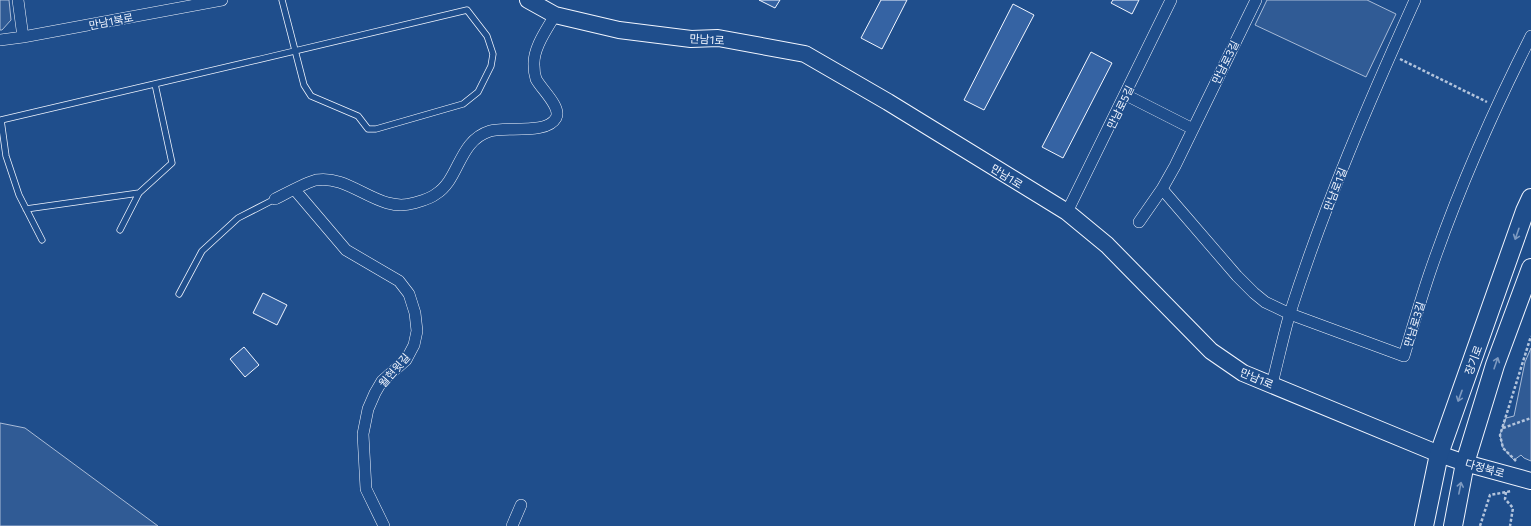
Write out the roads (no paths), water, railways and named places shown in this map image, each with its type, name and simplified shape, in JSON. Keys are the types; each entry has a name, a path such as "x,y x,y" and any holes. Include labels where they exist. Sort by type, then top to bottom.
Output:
{"main road":[{"name":"장기로","path":"1424,526 1439,454 1525,211 1531,198"},
{"name":"장기로","path":"1453,526 1465,463 1495,365 1531,268"}],"street":[{"path":"18,0 22,37"},
{"name":"만남1북로","path":"0,40 222,0"},
{"name":"만남1로","path":"528,0 555,15 619,30 691,39 718,38 805,54 888,102 1067,212 1107,245 1211,351 1243,373 1439,454"},
{"name":"만남로5길","path":"1067,212 1126,95 1171,0"},
{"name":"만남로3길","path":"1139,222 1162,189 1175,166 1256,0"},
{"name":"만남로1길","path":"1272,384 1290,314 1331,196 1356,134 1415,0"},
{"path":"275,199 315,180 328,179 348,186 382,202 404,206 414,204 437,194 447,184 468,147 474,140 489,132 503,129 532,129 550,125 556,118 557,112 551,99 536,79 534,63 536,50 555,15"},
{"name":"만남로3길","path":"1162,189 1237,276 1254,294 1265,302 1290,314 1404,356 1428,276 1452,212 1497,107 1531,36"},
{"path":"1126,95 1193,129"},
{"name":"월현윗길","path":"296,190 346,250 398,281 409,294 415,313 417,331 414,345 406,360 382,381 375,393 368,409 363,434 366,490 384,526"},
{"name":"다정북로","path":"1439,454 1465,463 1531,481"},
{"path":"512,526 521,505"}],"lane":[{"path":"42,240 19,195 6,156 1,120 156,84 295,51 467,10 487,36 493,54 491,66 478,92 463,104 376,129 368,129 358,116 311,96 304,85 295,51 282,0"},
{"path":"120,230 139,193 172,162 156,84"},
{"path":"26,209 139,193"},
{"path":"178,294 202,251 238,218 275,199"}]}
